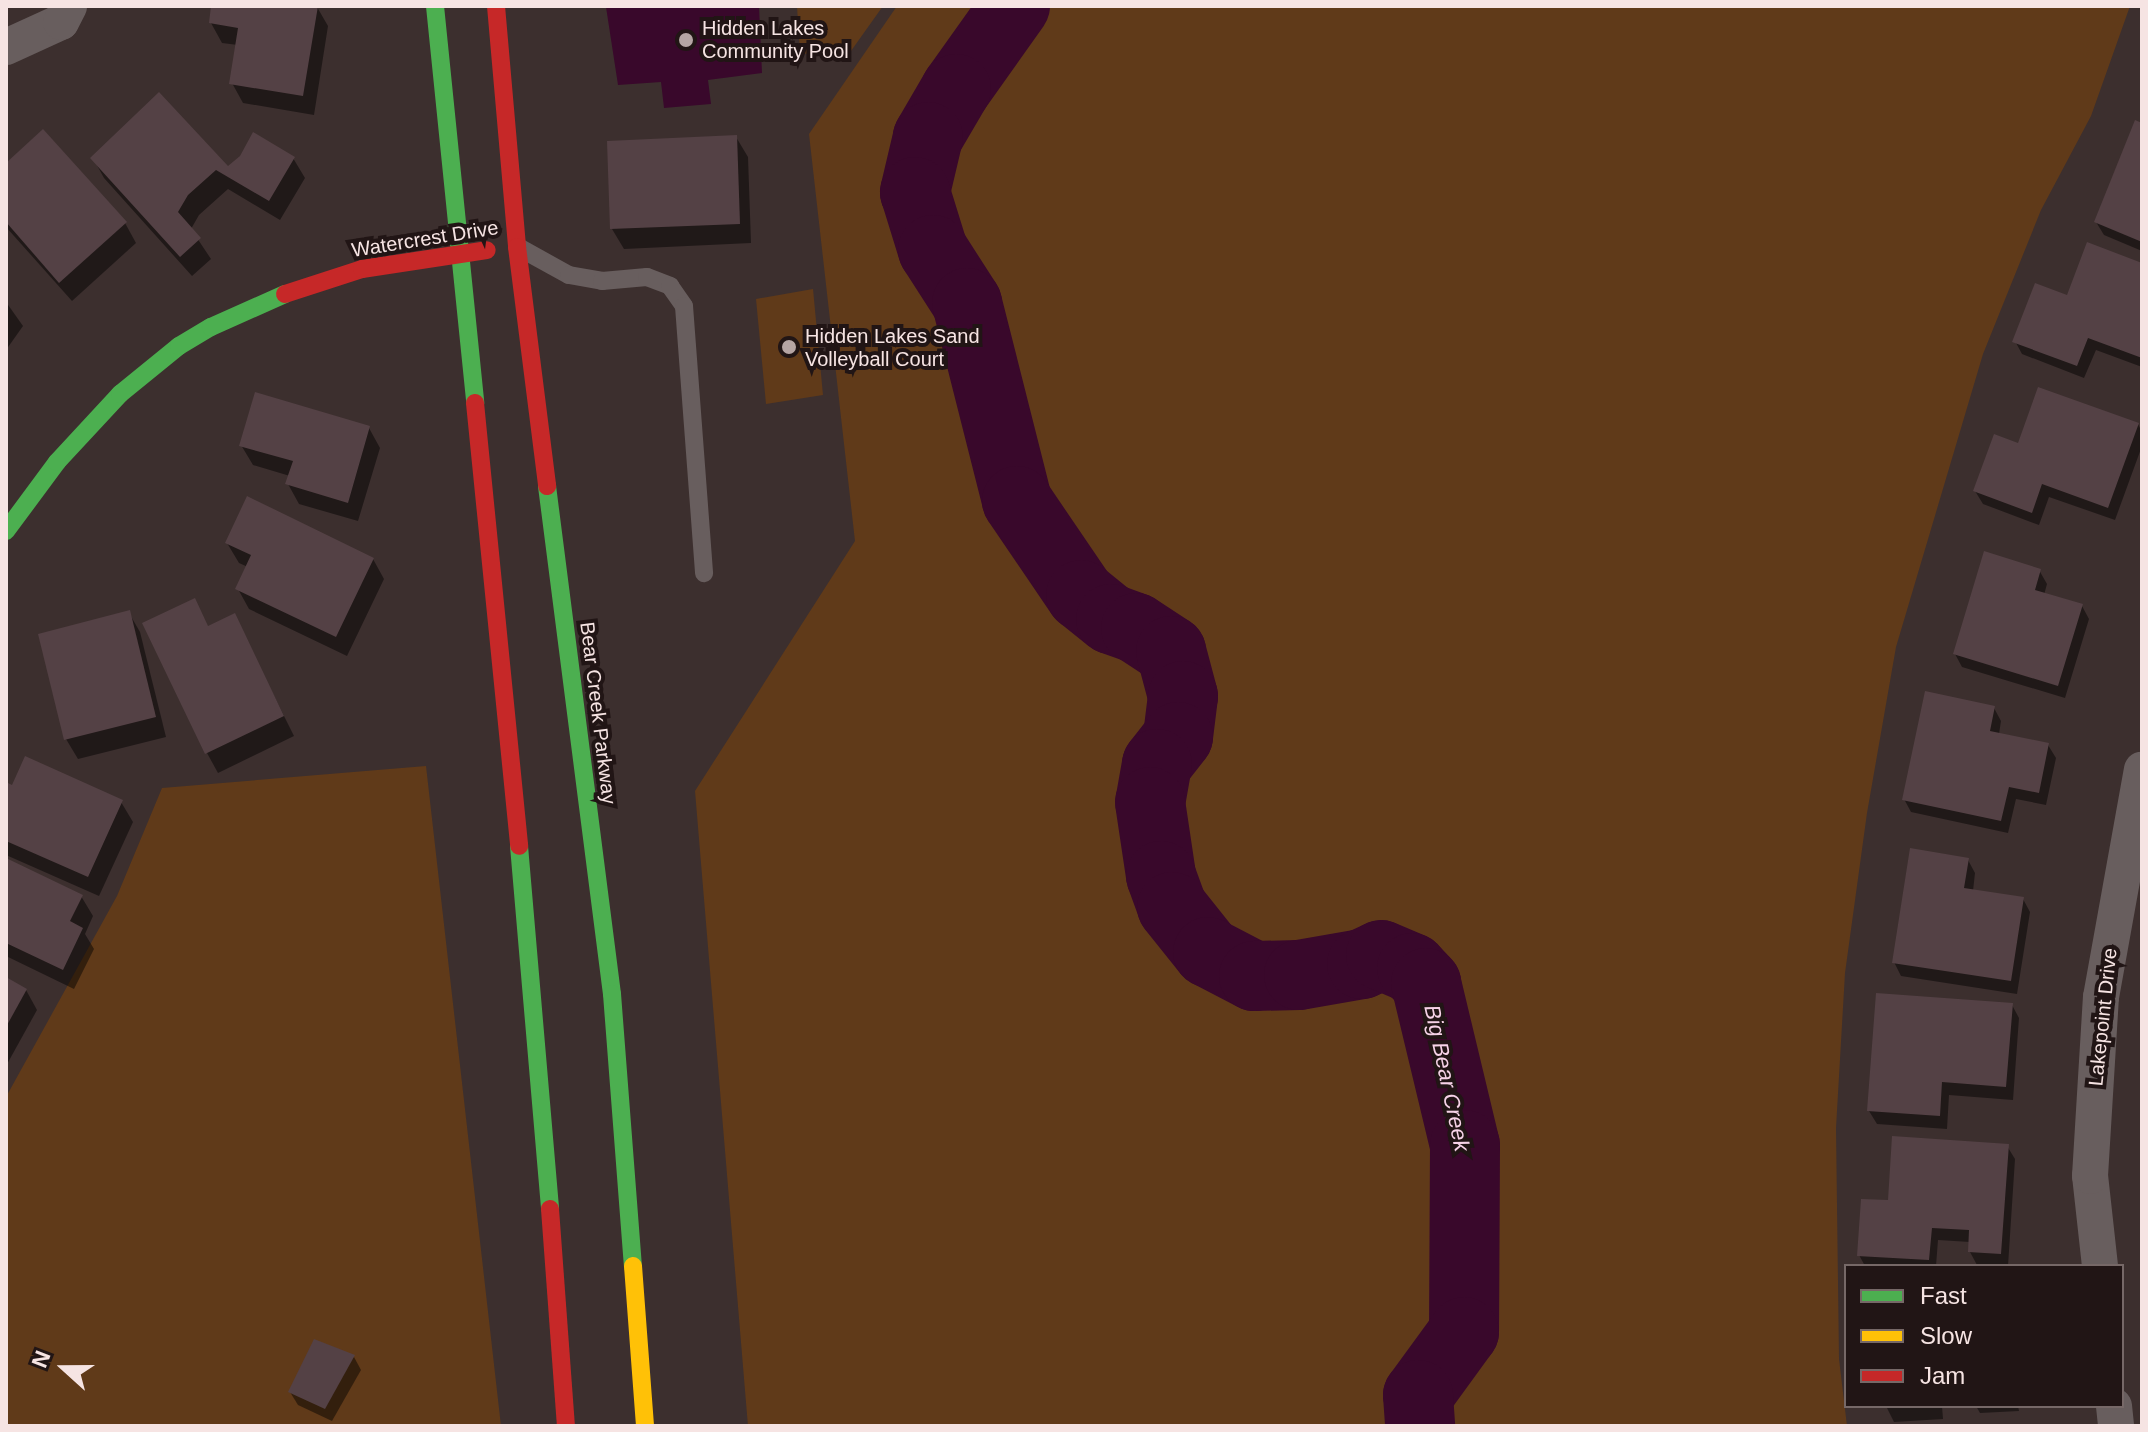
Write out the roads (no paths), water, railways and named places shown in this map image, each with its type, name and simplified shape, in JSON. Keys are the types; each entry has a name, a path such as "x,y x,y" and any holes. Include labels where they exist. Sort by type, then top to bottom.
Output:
{"main road":[{"path":"435,6 535,1002 566,1426"},
{"name":"Bear Creek Parkway","path":"496,6 517,247 612,994 645,1426"},
{"name":"Watercrest Drive","path":"6,531 57,462 91,425 120,394 179,346 249,308 329,278 362,269 517,247"}],"street":[{"path":"6,47 61,22 69,6"},
{"name":"Lakepoint Drive","path":"2100,1264 2090,1176 2101,997 2140,791"}],"lane":[{"path":"517,247 569,275 602,281 647,277 670,286 684,306 704,573"}],"waterway":[{"name":"Big Bear Creek","path":"1015,6 956,89 928,137 915,192 933,250 967,303 1017,501 1081,595 1111,619 1136,628 1171,651 1183,696 1178,737 1157,764 1150,802 1161,876 1172,907 1208,952 1254,976 1299,975 1362,964 1381,955 1412,968 1426,983 1465,1145 1464,1332 1418,1395 1420,1426"}],"place":[{"name":"Hidden Lakes Community Pool","path":"686,40"},
{"name":"Hidden Lakes Sand Volleyball Court","path":"789,347"}]}
